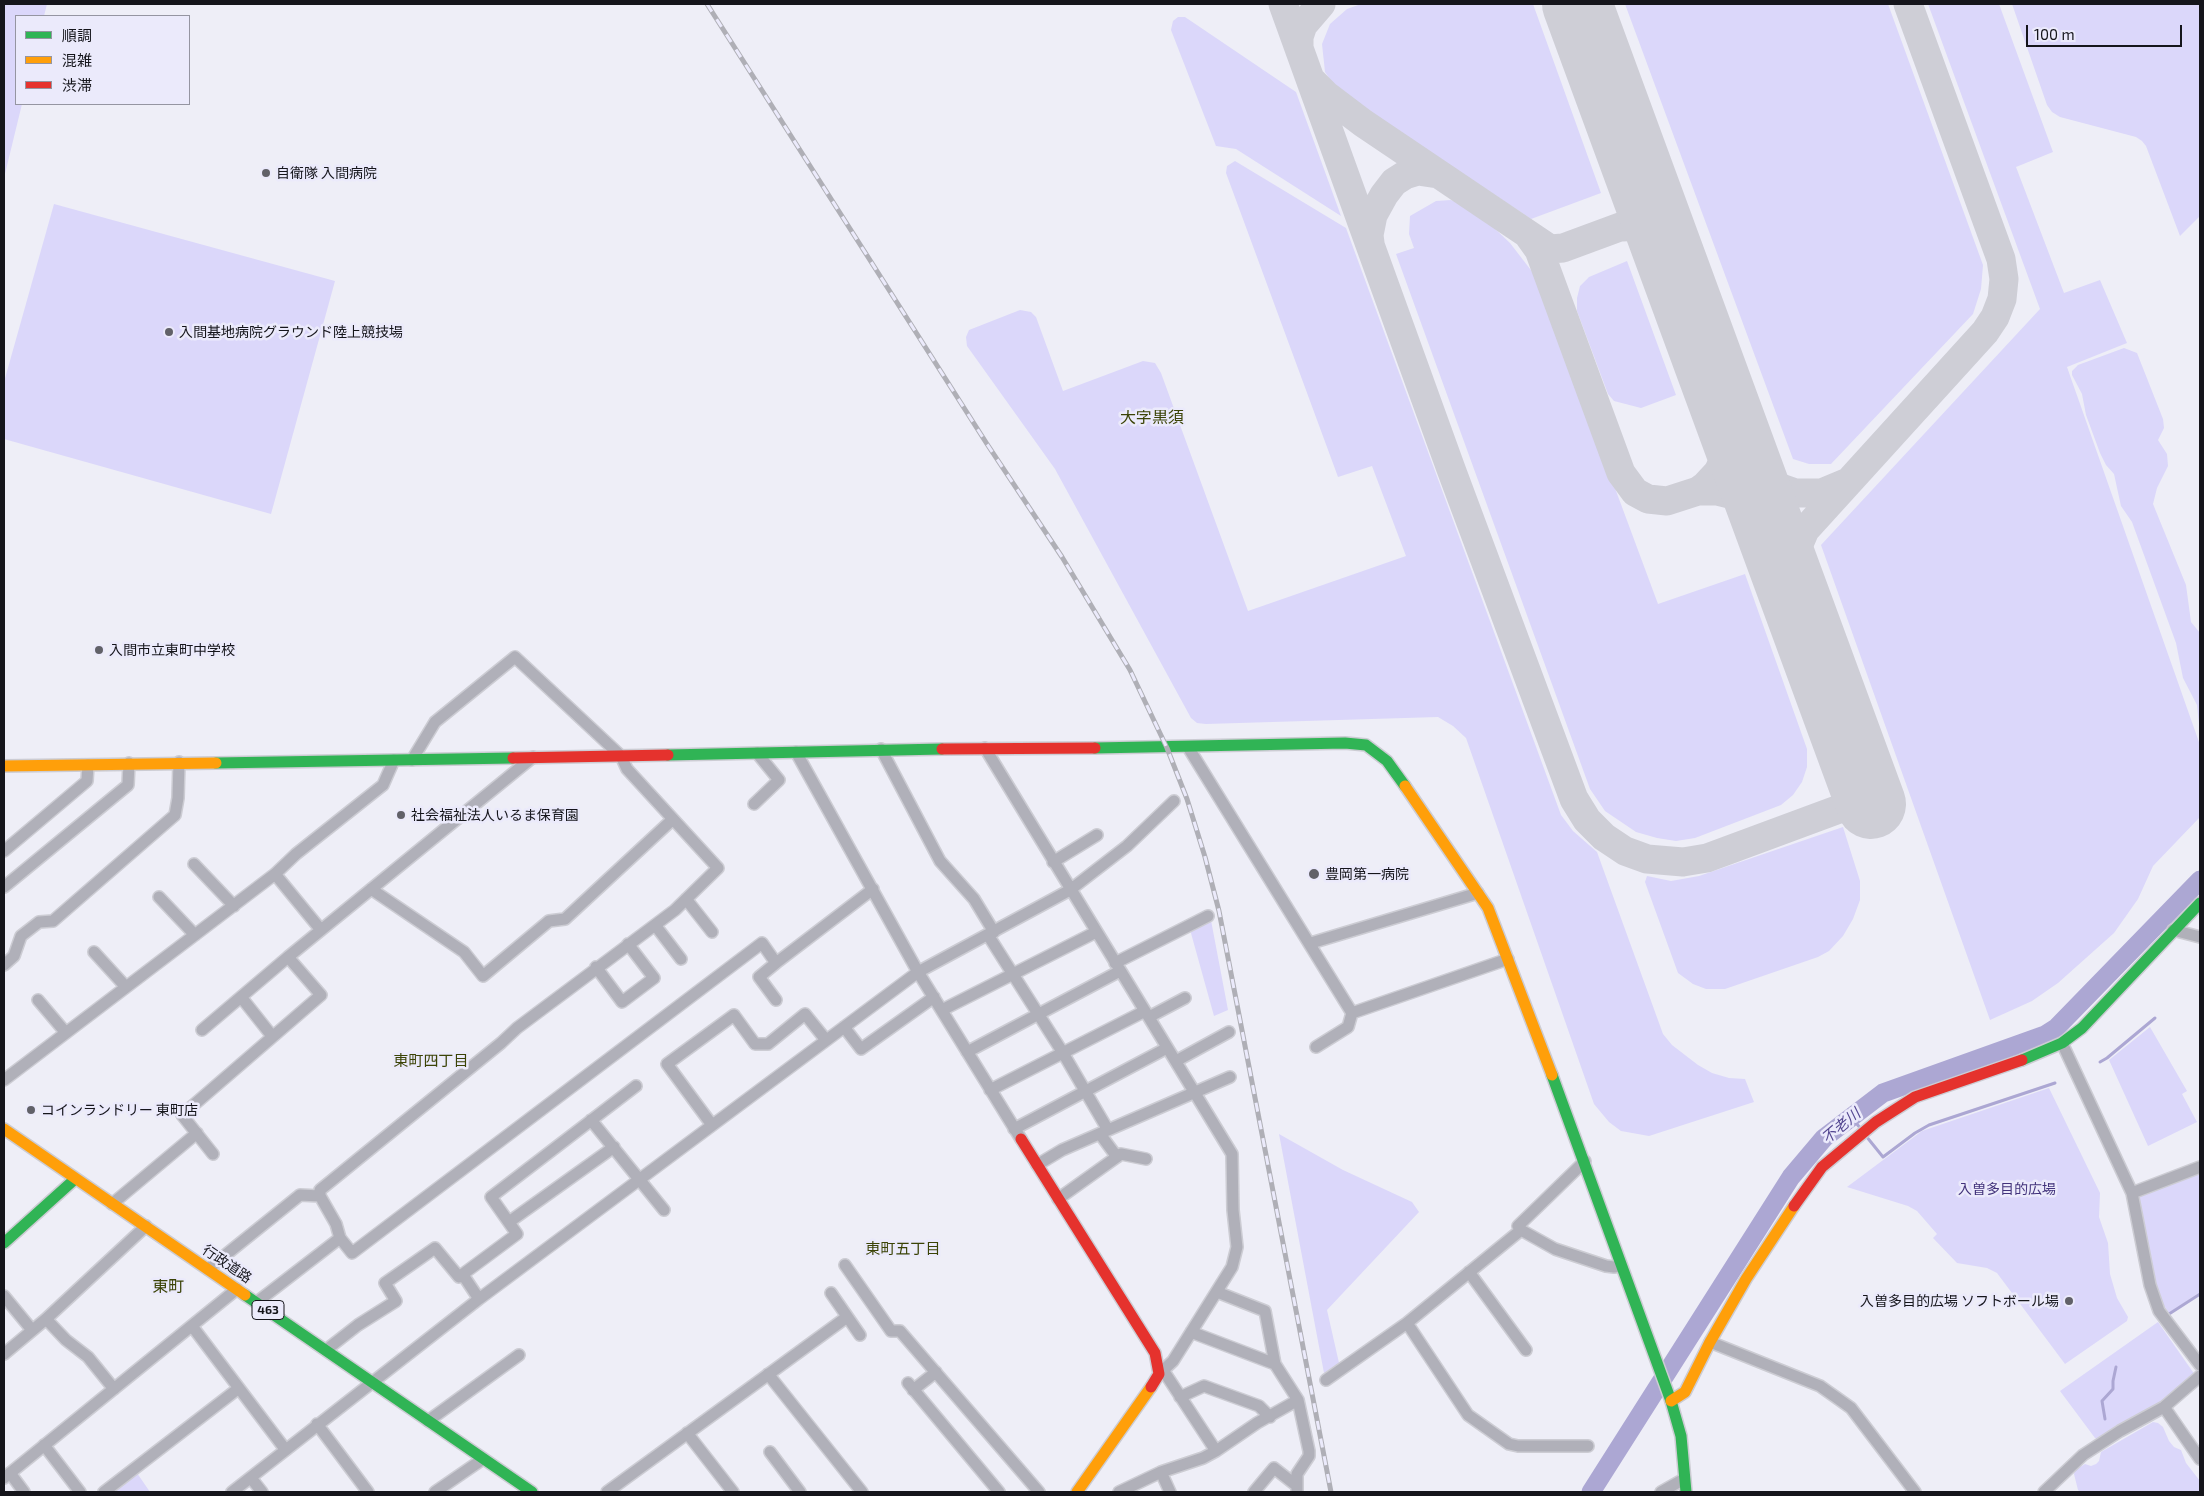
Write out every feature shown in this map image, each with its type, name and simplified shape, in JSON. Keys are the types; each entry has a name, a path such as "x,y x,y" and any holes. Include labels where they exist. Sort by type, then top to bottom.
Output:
{"main road":[{"path":"4,766 621,756 881,749 1188,747 1345,743 1371,748 1386,761 1478,894 1496,925 1585,1161 1621,1266 1670,1397 1680,1436 1686,1492"},
{"path":"1670,1397 1686,1392 1710,1342 1751,1271 1807,1185 1822,1167 1848,1143 1915,1096 2010,1065 2062,1043 2082,1028 2200,903"},
{"name":"行政道路","path":"4,1129 532,1492"},
{"path":"1021,1140 1155,1353 1161,1372 1088,1487 1077,1492"},
{"path":"4,1244 75,1179"}],"street":[{"path":"412,760 435,722 515,657 621,756 626,769 718,868 686,899 654,925 517,1028 320,1190 320,1196 336,1224 340,1238 352,1253 762,943 776,963"},
{"path":"1188,747 1311,942 1352,1013 1348,1027 1316,1047"},
{"path":"985,748 1232,1154 1233,1210 1237,1247 1232,1267 1173,1361 1161,1372 1216,1451"},
{"path":"881,749 940,861 974,899 1013,974 1086,1091 1117,1157"},
{"path":"796,752 918,972 1021,1140"},
{"path":"754,804 779,780 757,753"},
{"path":"202,1030 288,957 533,757"},
{"path":"4,1080 275,874 296,854 383,785 394,760"},
{"path":"4,965 14,956 21,936 38,922 53,921 174,815 178,798 179,762"},
{"path":"4,887 128,785 129,763"},
{"path":"4,851 87,781 88,764"},
{"path":"232,1492 479,1299 918,972 1070,890 1127,846 1174,801"},
{"path":"371,890 464,952 483,976 549,921 565,919 672,819"},
{"path":"1053,862 1097,835"},
{"path":"194,864 234,906"},
{"path":"275,874 321,930"},
{"path":"776,1000 759,977 873,889"},
{"path":"1311,942 1478,894"},
{"path":"159,897 195,935"},
{"path":"686,899 712,932"},
{"path":"967,1052 1039,1014 1208,916"},
{"path":"654,925 682,959"},
{"path":"2173,930 2200,937"},
{"path":"942,1010 1096,932"},
{"path":"596,967 622,1002 654,978 628,944"},
{"path":"94,952 126,987"},
{"path":"213,1154 182,1115 321,995 288,957"},
{"path":"1352,1013 1508,959"},
{"path":"241,997 272,1036"},
{"path":"844,1027 861,1049 934,997"},
{"path":"990,1090 1063,1053 1185,998"},
{"path":"38,1000 66,1033"},
{"path":"712,1125 667,1064 734,1015 755,1044 768,1044 806,1014 826,1040"},
{"path":"1176,1061 1229,1032"},
{"path":"2062,1043 2132,1193 2150,1285 2159,1311 2200,1365"},
{"path":"1014,1129 1168,1048"},
{"path":"1037,1165 1062,1150 1230,1077"},
{"path":"326,1350 396,1301 385,1283 434,1248 460,1277 517,1234 492,1196 636,1086"},
{"path":"591,1120 664,1210"},
{"path":"112,1204 197,1133"},
{"path":"509,1222 614,1147"},
{"path":"1058,1199 1121,1154 1146,1159"},
{"path":"1520,1230 1518,1226 1585,1161"},
{"path":"2132,1193 2200,1166"},
{"path":"208,1269 300,1195 320,1196"},
{"path":"4,1354 46,1319 146,1226"},
{"path":"1520,1230 1554,1249 1606,1266 1621,1266"},
{"path":"1326,1380 1407,1323 1520,1230"},
{"path":"257,1302 340,1238"},
{"path":"844,1265 891,1331 900,1330 1039,1492"},
{"path":"1469,1272 1526,1350"},
{"path":"463,1275 479,1299"},
{"path":"24,1492 7,1475 237,1289"},
{"path":"1217,1292 1265,1311 1275,1364 1298,1400 1309,1451 1309,1456 1297,1474 1297,1489"},
{"path":"831,1294 860,1335"},
{"path":"4,1296 32,1330"},
{"path":"607,1492 847,1317"},
{"path":"46,1319 66,1340 88,1357 114,1389"},
{"path":"1407,1323 1468,1415 1509,1444 1518,1446 1588,1446"},
{"path":"192,1326 286,1449"},
{"path":"1191,1332 1275,1364"},
{"path":"1710,1342 1820,1386 1837,1398 1850,1408 1915,1492"},
{"path":"428,1421 518,1355"},
{"path":"936,1372 910,1386 999,1492"},
{"path":"768,1374 862,1492"},
{"path":"2044,1492 2083,1455 2164,1407 2200,1376"},
{"path":"1180,1397 1204,1386 1259,1406 1270,1417"},
{"path":"104,1492 239,1388"},
{"path":"1119,1492 1160,1472 1203,1458 1257,1423 1298,1400"},
{"path":"2164,1407 2200,1459"},
{"path":"317,1424 368,1492"},
{"path":"687,1433 733,1492"},
{"path":"44,1445 80,1492"},
{"path":"770,1452 800,1492"},
{"path":"435,1492 483,1459"},
{"path":"1254,1492 1274,1468 1297,1489"},
{"path":"1160,1472 1170,1492"},
{"path":"251,1478 262,1492"},
{"path":"1661,1492 1684,1479"}],"green space":[{"path":"4,4 47,4 44,15 15,15 15,105 22,105 4,178"},
{"path":"1361,4 1533,4 1601,193 1531,219 1338,91 1325,72 1322,44 1330,24 1347,9"},
{"path":"1625,4 1888,4 1983,265 1981,289 1973,314 1831,464 1809,464 1793,459"},
{"path":"1928,4 1999,4 2053,152 2016,167 2064,293 2100,280 2127,343 2067,367 2200,745 2200,817 2153,866 2138,899 2114,933 2058,983 2032,1001 1990,1020 1821,545 2040,309"},
{"path":"2012,4 2200,4 2200,216 2180,236 2146,146 2142,141 2136,137 2060,117 2052,112 2047,105"},
{"path":"1178,17 1185,17 1296,92 1341,216 1236,149 1216,146 1171,30 1173,21"},
{"path":"1235,161 1346,228 1561,815 1573,831 1597,852 1663,1034 1672,1045 1712,1073 1729,1078 1745,1079 1754,1102 1649,1136 1621,1131 1609,1122 1594,1104 1466,738 1453,726 1438,717 1197,723 1191,718 1055,469 967,346 966,337 969,330 1020,310 1031,312 1036,317 1063,391 1143,361 1155,363 1161,373 1248,611 1406,556 1372,466 1338,477 1226,173 1227,166"},
{"path":"1451,200 1471,207 1491,225 1510,243 1537,278 1658,604 1745,574 1807,749 1807,767 1802,782 1793,795 1781,805 1695,838 1676,841 1636,832 1605,811 1590,789 1396,254 1414,248 1409,234 1410,216 1436,201"},
{"name":"入間基地病院グラウンド陸上競技場","path":"54,204 335,281 271,514 4,439 4,382"},
{"path":"1627,261 1676,395 1641,408 1614,401 1608,394 1577,311 1577,298 1580,286 1589,277"},
{"path":"2124,348 2137,353 2163,419 2164,428 2158,440 2167,454 2168,466 2157,488 2153,504 2186,585 2191,622 2200,633 2200,733 2197,705 2183,678 2176,643 2132,522 2121,506 2114,474 2106,465 2100,453 2086,415 2082,394 2072,375 2072,371 2078,365"},
{"path":"1843,827 1860,881 1860,900 1853,919 1843,936 1829,951 1818,957 1725,989 1706,989 1693,984 1678,973 1645,882 1647,876 1671,881 1699,876"},
{"path":"1210,915 1228,1010 1214,1016 1189,926"},
{"path":"2150,1027 2187,1091 2182,1094 2197,1122 2148,1146 2109,1060"},
{"name":"入曽多目的広場","path":"2049,1088 2100,1193 2099,1217 2108,1243 2110,1274 2117,1298 2128,1317 2127,1321 2065,1364 1997,1273 1987,1268 1957,1263 1933,1238 1937,1234 1917,1211 1908,1206 1847,1187 1922,1131"},
{"path":"1279,1134 1343,1170 1412,1202 1419,1212 1327,1310 1339,1363 1324,1373"},
{"path":"2200,1171 2200,1292 2169,1313 2158,1297 2137,1200 2141,1193"},
{"path":"2158,1322 2195,1375 2160,1404 2099,1439 2095,1438 2060,1391"},
{"path":"2153,1422 2163,1427 2169,1441 2174,1447 2181,1450 2186,1463 2200,1481 2200,1492 2080,1492 2078,1490 2074,1474 2075,1470 2085,1464 2091,1466 2096,1464 2099,1461 2101,1452"},
{"path":"137,1473 150,1492 111,1492"}],"waterway":[{"name":"不老川","path":"1591,1492 1791,1177 1824,1138 1883,1093 2045,1035 2056,1028 2200,880"},
{"path":"2100,1062 2155,1018"},
{"path":"1866,1136 1883,1157 1929,1125 2055,1083"},
{"path":"1852,1118 1861,1129"},
{"path":"2169,1314 2200,1294"},
{"path":"2105,1419 2102,1401 2113,1389 2116,1367"}],"taxiway":[{"path":"1283,4 1451,469 1574,799 1587,820 1604,837 1625,851 1647,859 1683,862 1707,858 1869,798"},
{"path":"1299,48 1299,37 1303,25 1321,4"},
{"path":"1791,587 1793,558 1805,530 1985,332 1995,317 2002,299 2004,279 2001,259 1908,4"},
{"path":"1313,82 1326,95 1363,123 1550,249 1563,248 1628,224 1642,209 1646,191"},
{"path":"1370,243 1369,235 1373,215 1394,182 1405,175 1418,171 1438,174"},
{"path":"1622,227 1644,226 1656,232 1665,242"},
{"path":"1529,236 1539,250 1621,473 1635,492 1648,499 1667,501 1698,491 1705,486 1718,472 1725,458 1729,443 1729,417"},
{"path":"1747,465 1775,486 1795,493 1822,493 1846,483"},
{"path":"1698,491 1717,491 1733,495 1767,521"}],"runway":[{"path":"1577,4 1871,804"}],"railway":[{"path":"707,4 987,444 1062,557 1130,670 1167,748 1187,799 1219,911 1331,1492"}],"traffic: fast":[{"path":"1095,748 1345,743 1366,745 1387,761 1405,786"},
{"path":"668,755 942,749"},
{"path":"216,763 513,758"},
{"path":"2022,1060 2062,1043 2082,1028 2200,903"},
{"path":"1552,1075 1671,1401 1681,1436 1686,1492"},
{"path":"4,1243 75,1179"},
{"path":"245,1295 532,1492"}],"traffic: slow":[{"path":"4,766 216,763"},
{"path":"1405,786 1488,908 1552,1075"},
{"path":"4,1129 245,1295"},
{"path":"1671,1401 1685,1392 1710,1342 1746,1279 1794,1206"},
{"path":"1077,1492 1151,1387"}],"traffic: jam":[{"path":"942,749 1095,748"},
{"path":"513,758 668,755"},
{"path":"1794,1206 1822,1167 1876,1122 1915,1097 2022,1060"},
{"path":"1021,1139 1155,1353 1159,1374 1151,1387"}],"place":[{"name":"自衛隊 入間病院","path":"266,173"},
{"name":"入間基地病院グラウンド陸上競技場","path":"169,332"},
{"name":"入間市立東町中学校","path":"99,650"},
{"name":"社会福祉法人いるま保育園","path":"401,815"},
{"name":"豊岡第一病院","path":"1314,874"},
{"name":"コインランドリー 東町店","path":"31,1110"},
{"name":"入曽多目的広場 ソフトボール場","path":"2069,1301"}],"district":[{"name":"大字黒須","path":"1152,418"},
{"name":"東町四丁目","path":"431,1061"},
{"name":"東町五丁目","path":"903,1249"},
{"name":"東町","path":"168,1287"}]}
